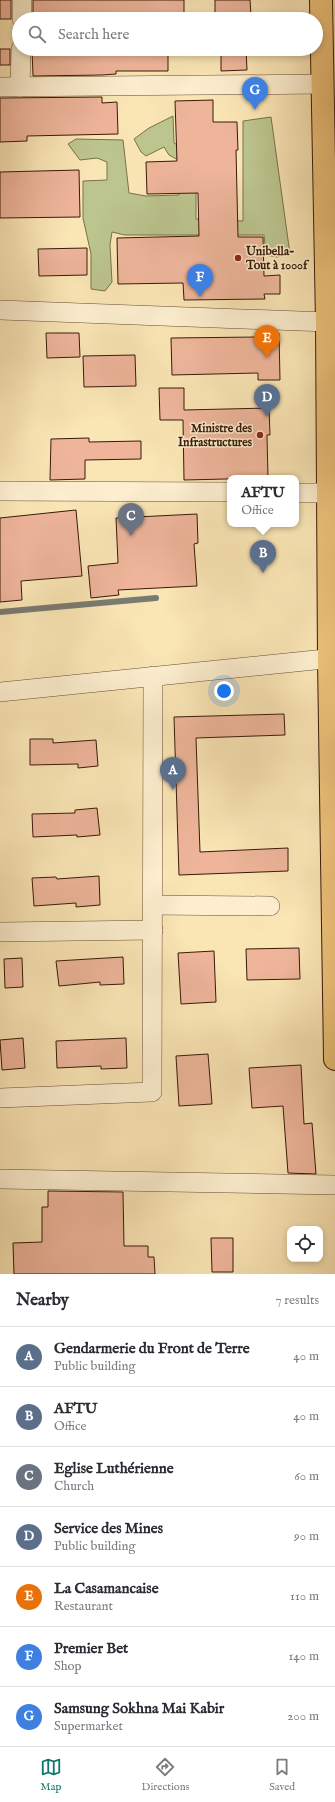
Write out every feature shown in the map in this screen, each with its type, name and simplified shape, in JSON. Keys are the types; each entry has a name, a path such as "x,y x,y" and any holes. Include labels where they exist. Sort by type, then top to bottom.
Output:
{"main road":[{"path":"321,0 321,12"},
{"path":"322,56 327,322 328,493 332,659 335,1060"}],"street":[{"path":"22,0 22,12"},
{"path":"20,87 21,56"},
{"path":"0,87 323,84"},
{"path":"0,310 327,322"},
{"path":"0,491 227,492"},
{"path":"299,492 328,493"},
{"path":"0,692 332,659"},
{"path":"0,1098 152,1092 153,676"},
{"path":"153,906 270,906"},
{"path":"0,932 153,930"},
{"path":"0,1180 335,1185"}],"green space":[{"path":"173,116 174,143 178,145 196,147 196,219 243,221 243,121 271,117 290,254 277,257 266,255 264,235 125,235 112,232 110,245 112,282 105,291 91,289 91,254 83,218 83,181 107,180 107,162 97,158 80,160 68,144 76,139 123,140 129,193 146,196 179,195 178,160 169,155 164,147 146,156 141,152 134,139 149,128"}],"building":[{"path":"0,0 11,0 11,19 0,19"},
{"path":"33,0 184,0 184,12 33,12"},
{"path":"215,0 250,0 251,12 215,12"},
{"path":"0,49 10,49 10,65 0,65"},
{"path":"32,56 168,56 168,71 116,71 116,74 102,75 33,76"},
{"path":"221,56 246,56 247,70 221,71"},
{"path":"102,97 102,103 117,102 118,134 27,136 27,141 0,142 0,98"},
{"path":"213,100 213,122 237,122 238,150 236,150 238,237 263,237 264,276 280,275 280,294 264,294 265,299 184,300 183,283 118,284 117,238 199,236 198,193 147,194 146,162 177,161 175,101"},
{"path":"79,170 80,217 0,218 0,172"},
{"path":"87,248 87,275 39,276 38,249"},
{"path":"46,333 79,333 80,357 47,358"},
{"path":"257,333 279,333 280,380 258,380 258,373 172,375 171,338 257,337"},
{"path":"135,355 136,386 84,387 83,356"},
{"path":"159,388 184,388 184,410 269,408 270,435 267,435 268,475 227,475 227,479 184,480 183,420 160,420"},
{"path":"89,438 89,442 141,441 141,459 85,460 85,479 50,480 51,439"},
{"path":"76,510 82,576 21,581 22,600 0,602 0,518"},
{"path":"197,514 198,543 194,544 197,586 118,590 119,595 91,598 88,566 118,563 116,518"},
{"path":"284,714 285,735 196,738 200,852 288,848 288,871 179,875 174,717"},
{"path":"30,739 53,739 53,743 96,740 98,766 78,768 78,764 30,765"},
{"path":"97,808 100,835 77,837 77,835 33,837 32,814 75,813 75,810"},
{"path":"99,876 100,905 76,907 76,903 34,906 32,878 56,877 57,879"},
{"path":"299,948 300,979 247,980 246,949"},
{"path":"214,951 216,1002 181,1004 178,953"},
{"path":"123,957 124,984 100,985 100,982 59,986 56,961"},
{"path":"22,958 23,987 5,988 4,959"},
{"path":"23,1038 25,1068 2,1070 0,1040"},
{"path":"126,1038 127,1068 101,1069 101,1066 57,1068 56,1041"},
{"path":"208,1054 212,1104 179,1106 176,1056"},
{"path":"301,1065 304,1124 312,1123 316,1174 288,1173 283,1106 252,1108 249,1068"},
{"path":"48,1191 123,1192 124,1246 148,1246 148,1257 154,1257 155,1274 14,1274 13,1243 42,1242 42,1207 48,1207"},
{"path":"211,1238 233,1238 233,1272 212,1272"}],"waterway":[{"path":"0,612 156,598"}],"place":[{"name":"Samsung Sokhna Mai Kabir","path":"255,110"},
{"name":"Unibella- Tout à 1000f","path":"238,258"},
{"name":"Premier Bet","path":"200,297"},
{"name":"La Casamancaise","path":"267,358"},
{"name":"Service des Mines","path":"267,417"},
{"name":"Ministre des Infrastructures","path":"260,435"},
{"name":"Eglise Luthérienne","path":"131,536"},
{"name":"AFTU","path":"263,573"},
{"name":"Gendarmerie du Front de Terre","path":"173,790"}]}
